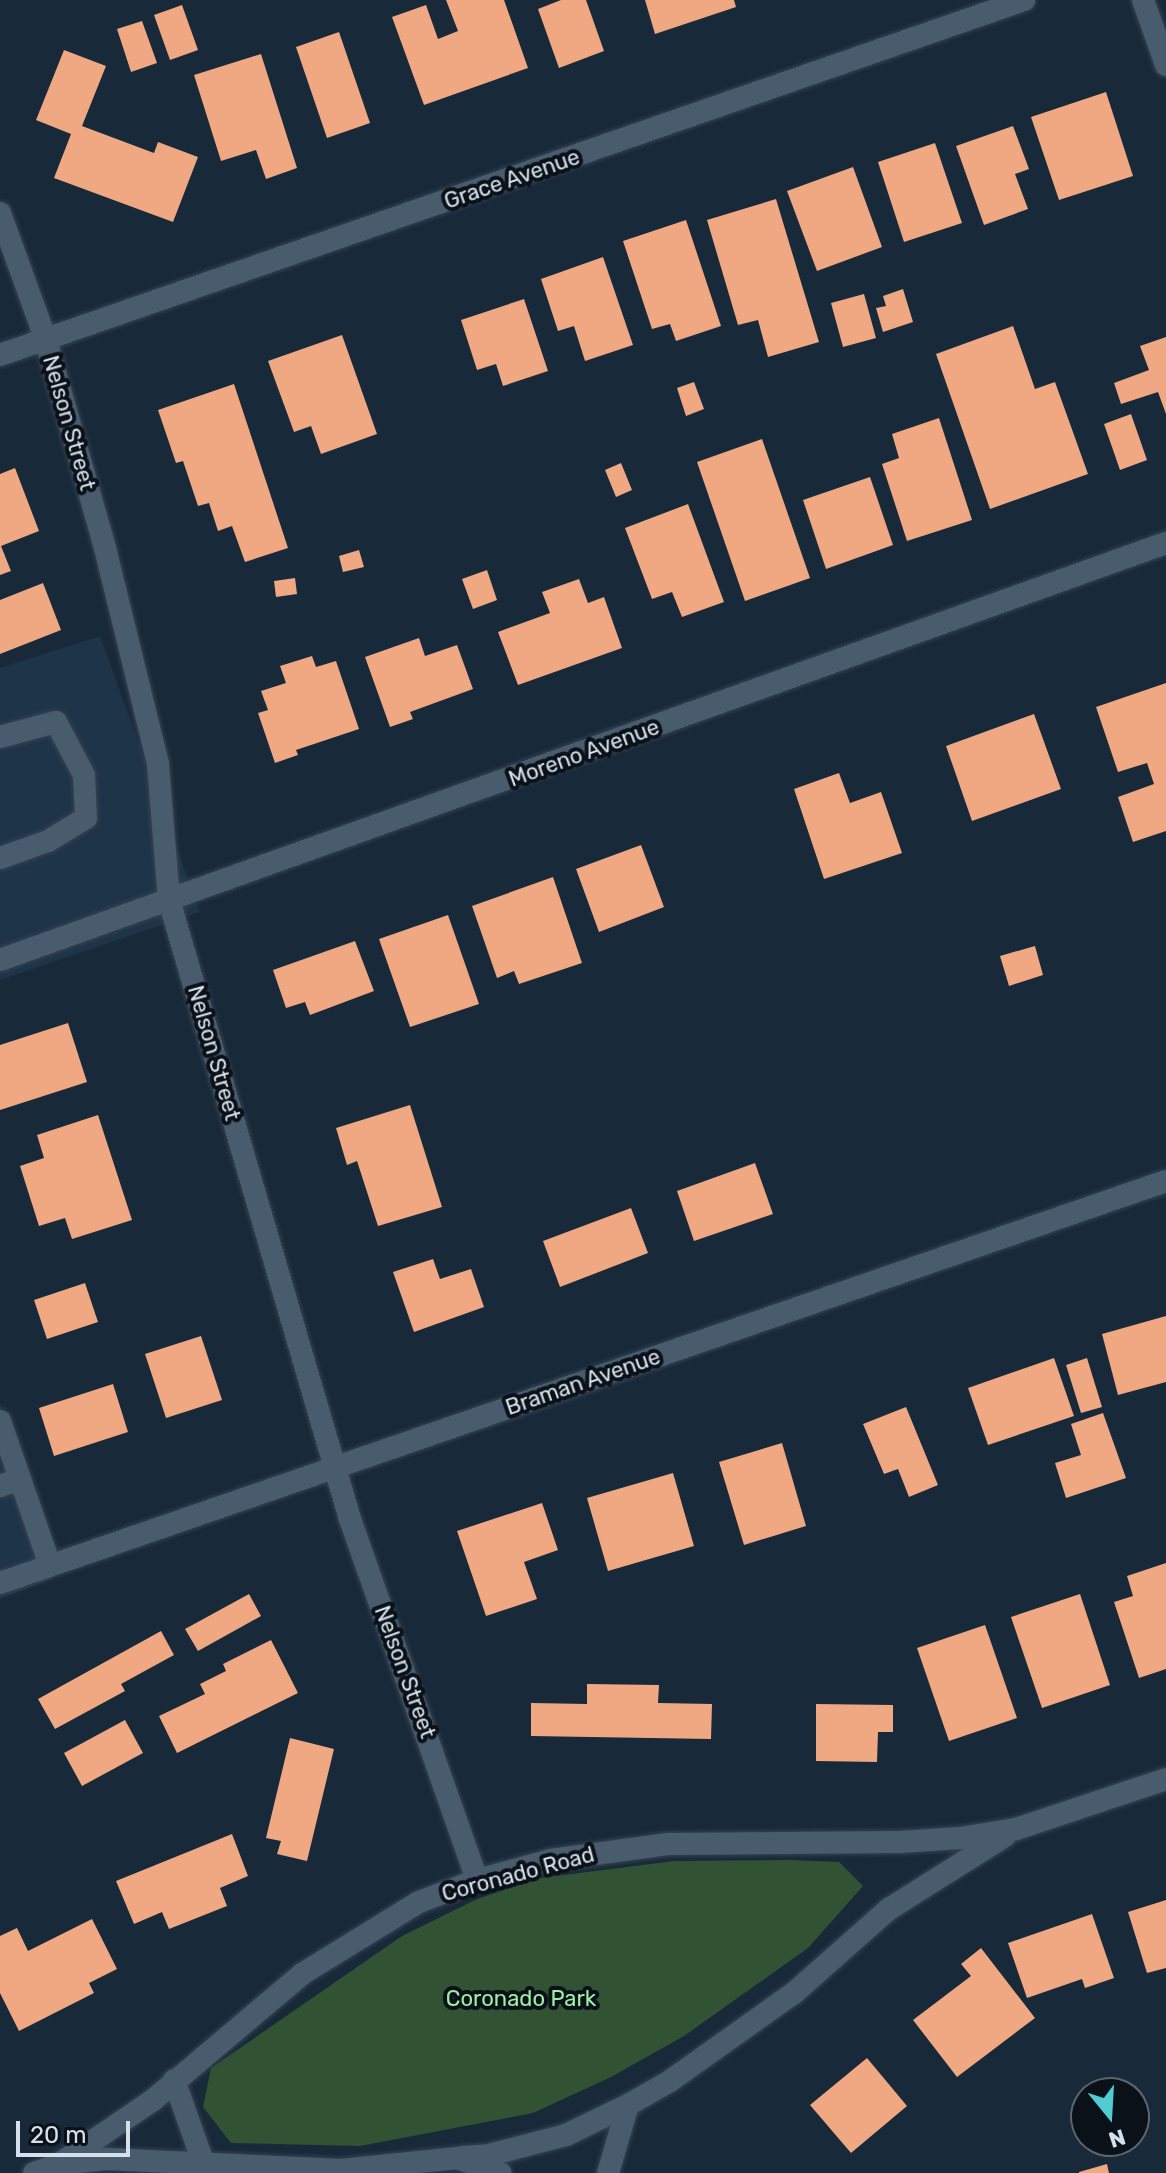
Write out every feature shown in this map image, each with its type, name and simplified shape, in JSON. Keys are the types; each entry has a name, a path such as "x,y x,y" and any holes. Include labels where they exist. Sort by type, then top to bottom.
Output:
{"street":[{"name":"Grace Avenue","path":"0,355 45,337 519,178 1024,0"},
{"path":"1143,0 1166,65"},
{"name":"Nelson Street","path":"0,213 45,337 105,548 158,764 169,900 334,1467 477,1880"},
{"name":"Moreno Avenue","path":"0,960 1166,543"},
{"path":"0,737 56,722 84,775 86,818 48,841 0,858"},
{"name":"Braman Avenue","path":"0,1583 1166,1181"},
{"path":"0,1421 10,1483 50,1565"},
{"name":"Coronado Road","path":"34,2173 59,2164 117,2127 302,1974 344,1946 419,1902 477,1880 551,1860 668,1844 900,1842 1016,1829 1166,1779"},
{"name":"Coronado Road","path":"59,2164 107,2159 341,2170 489,2155 566,2135 670,2081 794,1993 889,1909 1016,1829"},
{"path":"174,2080 203,2162"},
{"path":"608,2173 628,2105"},
{"name":"Coronado Road","path":"457,2158 500,2173"}],"shaded area":[{"path":"100,636 200,912 0,980 0,668"},
{"path":"0,1403 55,1578 0,1599"}],"green space":[{"name":"Coronado Park","path":"674,1861 839,1862 863,1886 808,1948 684,2036 611,2077 533,2113 360,2146 231,2143 203,2107 211,2068 402,1936 477,1899 540,1878"}],"building":[{"path":"446,0 504,0 528,68 424,105 392,17 426,5 438,39 458,31"},
{"path":"561,0 586,0 604,51 559,68 538,9"},
{"path":"645,0 734,0 736,7 655,34"},
{"path":"182,5 198,50 170,60 154,15"},
{"path":"142,21 157,63 131,72 117,29"},
{"path":"339,32 370,123 327,138 296,47"},
{"path":"64,50 106,66 82,126 154,153 158,142 198,157 173,222 54,178 71,134 36,120"},
{"path":"261,54 297,168 266,179 256,150 221,161 194,75"},
{"path":"1106,92 1133,176 1059,200 1031,117"},
{"path":"1013,126 1029,169 1015,174 1028,209 984,225 956,146"},
{"path":"935,143 962,223 904,242 878,162"},
{"path":"853,167 882,247 817,271 787,191"},
{"path":"776,199 819,342 768,357 758,320 738,325 707,220"},
{"path":"686,220 721,326 676,341 670,324 652,329 623,241"},
{"path":"603,257 633,345 585,361 574,326 558,331 541,279"},
{"path":"903,289 913,322 883,332 876,308 886,306 883,296"},
{"path":"864,294 876,338 843,347 831,303"},
{"path":"524,299 548,371 503,386 496,364 477,370 461,320"},
{"path":"1013,326 1035,389 1055,382 1088,474 990,509 936,354"},
{"path":"342,335 377,434 321,454 311,426 294,432 268,361"},
{"path":"1166,337 1166,414 1158,392 1121,404 1114,383 1149,370 1140,346"},
{"path":"694,382 704,409 686,416 677,388"},
{"path":"234,384 288,548 245,562 232,526 218,531 209,503 198,506 183,461 176,463 158,410"},
{"path":"1131,414 1147,460 1120,470 1104,424"},
{"path":"939,418 972,520 907,541 882,464 899,458 892,434"},
{"path":"762,439 810,578 745,601 697,462"},
{"path":"621,463 632,490 616,497 605,470"},
{"path":"15,468 39,531 1,546 11,571 0,575 0,474"},
{"path":"870,477 893,545 826,569 803,500"},
{"path":"688,504 724,602 682,617 672,592 652,599 625,528"},
{"path":"359,550 364,567 343,572 339,556"},
{"path":"487,570 497,600 473,609 462,579"},
{"path":"295,578 297,594 276,597 274,581"},
{"path":"579,579 588,603 604,597 622,648 518,685 498,632 550,613 542,592"},
{"path":"43,583 61,630 0,654 0,600"},
{"path":"419,638 425,656 457,645 473,689 410,712 413,719 390,727 365,657"},
{"path":"312,656 316,667 336,661 359,729 296,750 298,755 275,763 258,713 268,710 261,691 286,683 280,666"},
{"path":"1166,683 1166,831 1133,842 1118,797 1154,784 1147,763 1118,772 1096,707"},
{"path":"1034,714 1061,789 972,821 946,746"},
{"path":"839,773 850,803 881,792 902,853 824,879 794,789"},
{"path":"641,845 664,907 599,932 576,869"},
{"path":"553,877 582,963 519,984 514,971 497,978 472,906"},
{"path":"448,915 479,1004 410,1027 379,939"},
{"path":"355,941 374,991 310,1015 305,1002 286,1008 273,970"},
{"path":"1035,946 1043,975 1009,986 1000,956"},
{"path":"68,1023 87,1082 0,1110 0,1045"},
{"path":"410,1105 442,1207 378,1226 357,1161 347,1165 336,1128"},
{"path":"98,1115 132,1220 72,1239 65,1218 39,1226 20,1166 44,1158 37,1135"},
{"path":"755,1163 773,1214 694,1241 677,1191"},
{"path":"631,1208 648,1253 560,1287 543,1241"},
{"path":"433,1259 440,1279 471,1269 484,1307 414,1332 393,1272"},
{"path":"85,1283 98,1322 47,1339 34,1300"},
{"path":"1166,1316 1166,1382 1118,1395 1102,1334"},
{"path":"201,1336 222,1400 166,1418 145,1354"},
{"path":"1054,1358 1074,1416 988,1445 968,1388"},
{"path":"1087,1358 1102,1407 1081,1413 1066,1365"},
{"path":"113,1384 128,1432 54,1456 39,1408"},
{"path":"906,1407 938,1485 909,1497 898,1469 884,1474 863,1424"},
{"path":"1103,1413 1126,1478 1066,1498 1055,1463 1081,1455 1071,1424"},
{"path":"782,1443 806,1526 744,1545 719,1462"},
{"path":"673,1473 694,1546 608,1571 587,1498"},
{"path":"542,1503 558,1550 524,1562 537,1599 486,1616 457,1531"},
{"path":"1166,1563 1166,1669 1139,1678 1114,1602 1133,1596 1127,1576"},
{"path":"249,1594 261,1616 198,1651 185,1629"},
{"path":"1080,1594 1110,1685 1042,1708 1011,1617"},
{"path":"985,1625 1017,1718 949,1741 917,1648"},
{"path":"161,1631 174,1655 121,1684 125,1691 55,1729 38,1699"},
{"path":"271,1640 298,1693 177,1753 159,1716 205,1694 200,1684 226,1671 223,1664"},
{"path":"587,1684 659,1685 658,1703 712,1704 711,1739 531,1736 531,1703 587,1704"},
{"path":"816,1704 893,1705 893,1732 878,1732 877,1762 816,1761"},
{"path":"125,1720 143,1753 82,1786 64,1753"},
{"path":"290,1738 334,1749 307,1861 277,1854 281,1841 266,1838"},
{"path":"232,1834 248,1876 220,1888 227,1906 169,1929 162,1912 134,1924 116,1881"},
{"path":"1166,1900 1166,1968 1147,1973 1128,1912"},
{"path":"1092,1914 1114,1978 1085,1988 1082,1979 1027,1998 1008,1943"},
{"path":"92,1919 117,1969 89,1983 94,1993 19,2031 0,1993 0,1936 17,1928 28,1951"},
{"path":"981,1948 1035,2018 957,2077 913,2020 971,1976 961,1964"},
{"path":"867,2058 907,2106 851,2153 810,2105"},
{"path":"1107,2164 1109,2173 1079,2173 1079,2172"}]}
